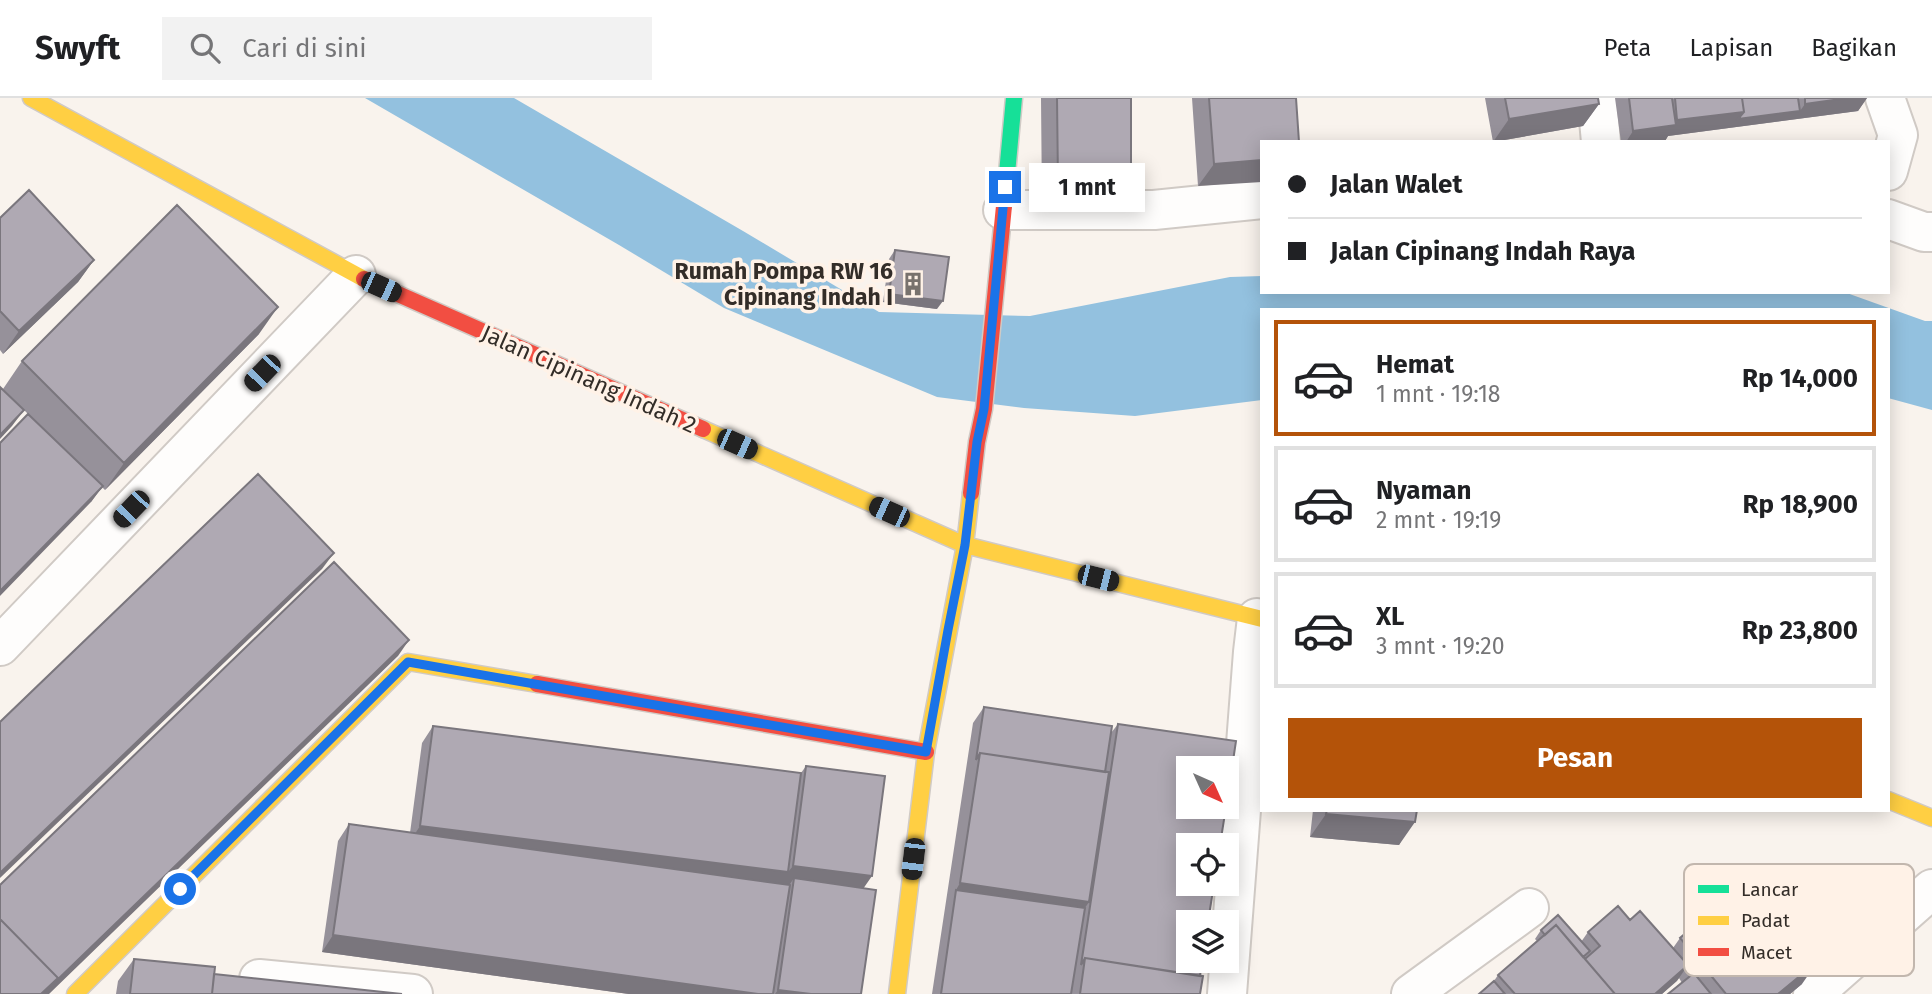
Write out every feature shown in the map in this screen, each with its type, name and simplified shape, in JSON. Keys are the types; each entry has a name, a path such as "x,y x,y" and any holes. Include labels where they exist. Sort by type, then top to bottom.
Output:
{"street":[{"name":"Jalan Cipinang Indah 2","path":"31,98 356,275 965,545 1259,619"},
{"path":"897,994 926,752 965,545 977,442 984,409 1014,98"},
{"path":"1597,98 1601,140"},
{"path":"1885,98 1898,135 1890,164"},
{"path":"1003,210 1154,210 1260,199"},
{"path":"1890,220 1924,232 1932,232"},
{"path":"0,646 356,275"},
{"path":"1227,994 1252,652 1259,619"},
{"path":"75,994 408,662 926,752"},
{"path":"1890,801 1932,818"},
{"path":"1914,905 1932,889"},
{"path":"1411,994 1529,908"},
{"path":"104,965 144,968"},
{"path":"225,976 413,994"},
{"path":"1813,994 1833,976"}],"water":[{"path":"365,98 514,98 879,312 1030,316 1230,277 1260,276 1260,294 1850,294 1889,308 1260,308 1260,400 1135,416 1024,408 937,397 724,308"},
{"path":"1890,308 1932,321 1932,410 1890,399"}],"building":[{"path":"1057,98 1131,98 1131,183 1058,183"},
{"path":"1209,98 1296,98 1299,140 1260,140 1260,160 1214,164"},
{"path":"1505,98 1598,98 1599,104 1509,119"},
{"path":"1629,98 1672,98 1676,125 1633,131"},
{"path":"1675,98 1742,98 1744,112 1677,120"},
{"path":"1742,98 1798,98 1800,111 1738,119 1744,112"},
{"path":"1805,98 1848,98 1805,104"},
{"path":"29,190 94,260 19,331 0,311 0,218"},
{"path":"177,205 278,307 124,463 22,361"},
{"name":"Rumah Pompa RW 16 Cipinang Indah I","path":"895,250 949,257 943,301 889,294"},
{"path":"0,387 24,410 0,435"},
{"path":"28,414 103,486 0,591 0,443"},
{"path":"258,474 334,553 0,873 0,722"},
{"path":"334,562 409,640 53,984 58,978 0,919 0,885"},
{"path":"984,707 1112,726 1105,772 980,753 976,760"},
{"path":"1118,724 1236,741 1234,756 1176,756 1176,819 1224,819 1222,833 1176,833 1176,896 1212,896 1210,910 1176,910 1176,972 1085,958 1081,965"},
{"path":"433,726 801,773 788,872 420,826"},
{"path":"980,753 1109,772 1089,902 960,883"},
{"path":"806,766 885,776 872,876 793,866"},
{"path":"1326,812 1417,812 1415,822"},
{"path":"349,824 790,885 773,994 333,935"},
{"path":"794,878 876,890 861,994 811,994 778,990"},
{"path":"956,890 1085,908 1071,994 941,994"},
{"path":"1618,906 1630,920 1640,911 1684,960 1684,969 1655,994 1615,994 1585,959 1600,946 1588,932"},
{"path":"1558,915 1590,951 1583,957 1556,925 1545,935 1541,930"},
{"path":"0,919 58,978 41,994 0,994"},
{"path":"1556,925 1615,994 1515,994 1498,975"},
{"path":"1085,958 1203,976 1200,994 1080,994"},
{"path":"134,959 215,967 212,994 130,994"},
{"path":"214,974 402,994 212,994"},
{"path":"1690,976 1696,976 1711,994 1668,994"},
{"path":"1711,976 1800,976 1778,994 1726,994"},
{"path":"1494,981 1505,994 1479,994"}],"traffic: fast":[{"path":"1004,206 1014,98"}],"traffic: slow":[{"path":"31,98 364,279"},
{"path":"703,429 965,545 1260,619"},
{"path":"897,994 926,752 965,545 971,493"},
{"path":"75,994 408,662 537,684"},
{"path":"1890,801 1932,818"}],"traffic: jam":[{"path":"971,493 984,409 1004,206"},
{"path":"364,279 703,429"},
{"path":"537,684 926,752"}],"place":[{"name":"Rumah Pompa RW 16 Cipinang Indah I","path":"913,284"}],"route":[{"path":"180,889 408,662 926,752 965,545 977,442 984,409 1005,187"}]}
